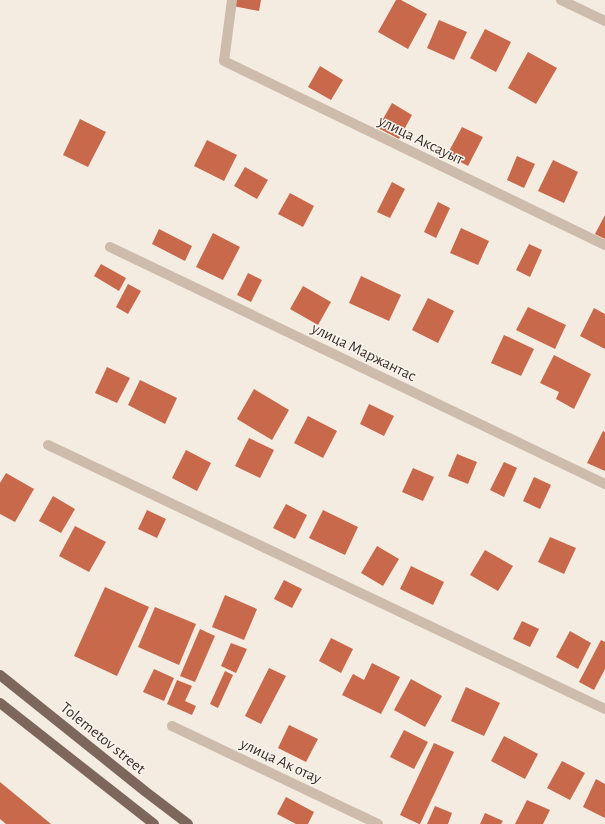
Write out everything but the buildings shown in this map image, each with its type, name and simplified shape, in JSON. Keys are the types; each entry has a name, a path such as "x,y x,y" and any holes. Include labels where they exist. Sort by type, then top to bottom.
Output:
{"main road":[{"name":"Tolemetov street","path":"0,674 188,824"},
{"path":"0,703 154,824"}],"street":[{"name":"улица Аксауыт","path":"232,0 224,61 605,245"},
{"path":"561,0 605,21"},
{"name":"улица Маржантас","path":"110,247 605,484"},
{"path":"48,445 605,709"},
{"name":"улица Ак отау","path":"172,726 378,824"}]}
